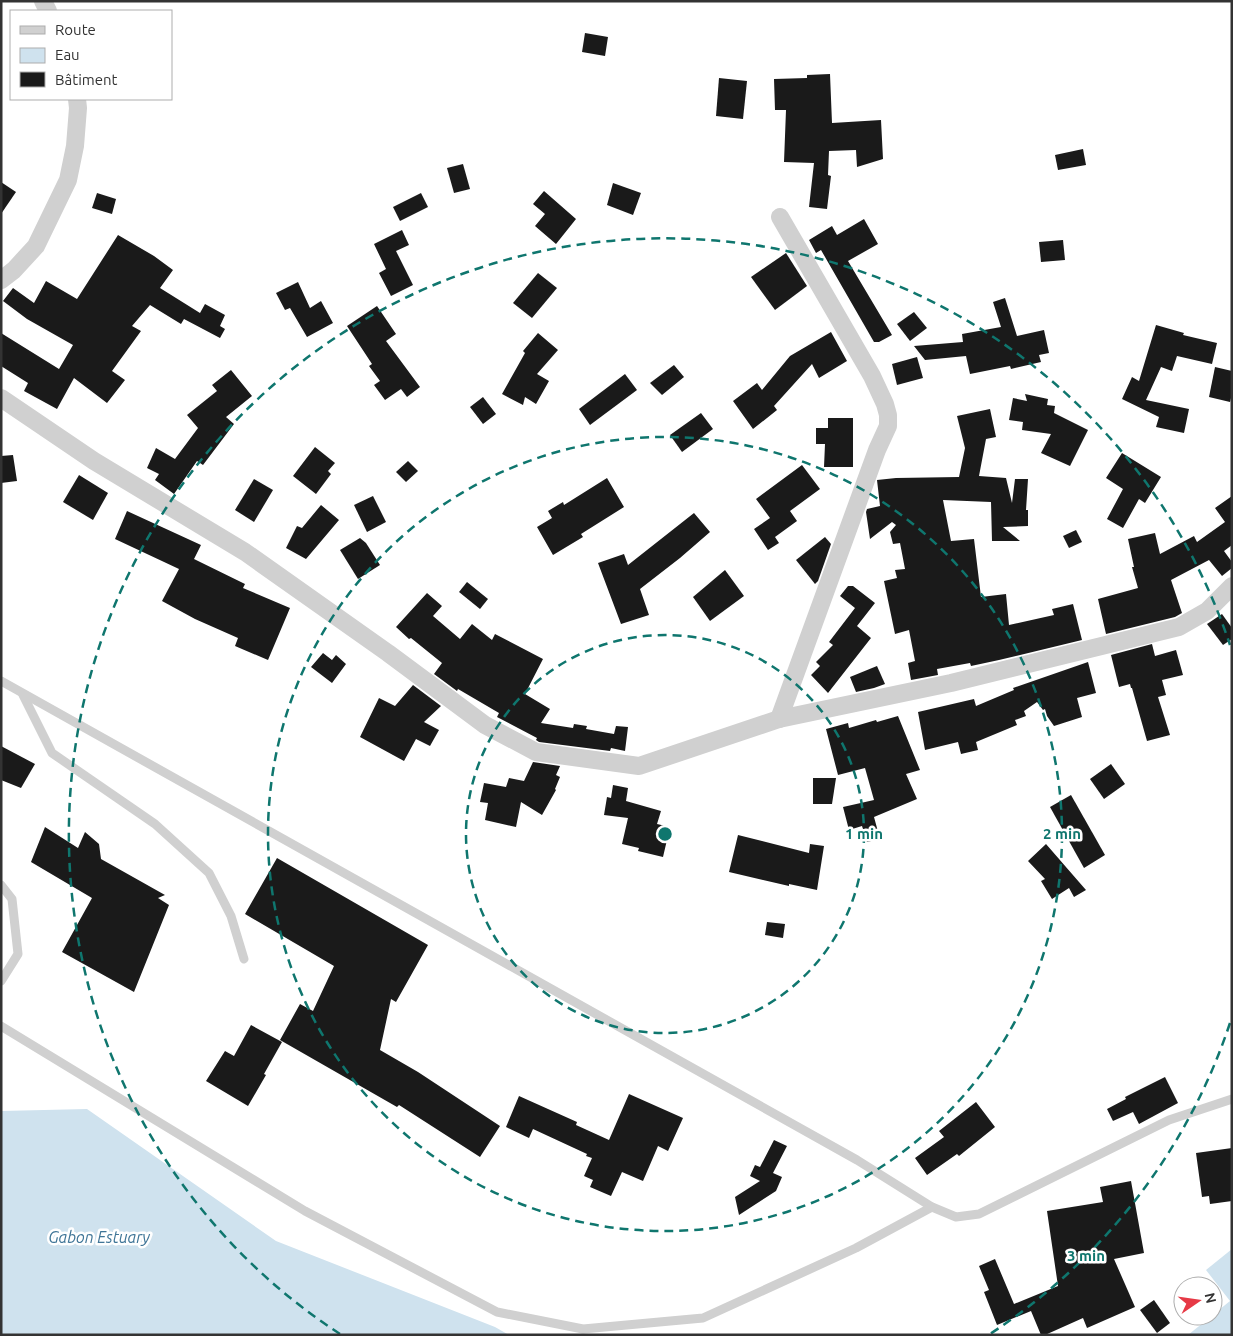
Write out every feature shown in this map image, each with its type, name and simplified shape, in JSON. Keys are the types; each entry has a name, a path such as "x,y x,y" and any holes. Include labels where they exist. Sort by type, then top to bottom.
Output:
{"street":[{"path":"1,280 14,270 36,246 68,180 75,146 77,100"},
{"path":"779,719 876,450 888,426 888,415 872,376 780,218"},
{"path":"1,398 94,461 245,552 388,653 485,725 536,752 638,766 779,719 951,683 1179,627 1207,611 1232,586"}],"lane":[{"path":"1,682 848,1155 932,1207 956,1217 979,1214 1169,1120 1232,1099"},
{"path":"23,695 52,753 155,824 209,873 231,916 244,959"},
{"path":"1,885 12,899 18,954 1,981"},
{"path":"1,1026 305,1211 497,1312 583,1329 704,1318 856,1248 932,1207"}],"water":[{"name":"Gabon Estuary","path":"87,1109 276,1241 495,1327 509,1335 1,1335 1,1111"},
{"path":"1232,1249 1232,1335 1188,1335 1199,1326 1223,1326 1223,1307 1230,1301 1223,1292 1223,1276 1211,1276 1206,1270"}],"building":[{"path":"585,33 608,37 605,56 582,52"},
{"path":"830,74 832,123 881,120 883,159 857,167 856,150 829,151 828,175 831,176 827,209 809,207 814,163 784,162 786,110 775,110 774,79 807,78 807,75"},
{"path":"719,78 747,81 743,119 716,116"},
{"path":"1083,149 1086,165 1058,170 1055,155"},
{"path":"463,164 470,189 454,193 447,168"},
{"path":"1,182 16,192 1,214"},
{"path":"613,183 641,193 633,215 607,205"},
{"path":"544,191 576,219 556,244 535,226 545,214 533,204"},
{"path":"97,193 116,199 112,214 92,208"},
{"path":"421,193 428,207 400,221 393,207"},
{"path":"864,219 878,244 848,261 892,335 879,342 874,342 821,250 816,253 809,240 832,226 837,235"},
{"path":"402,230 409,245 396,251 413,285 391,296 379,273 386,269 374,244"},
{"path":"118,235 154,256 173,270 160,288 200,313 205,304 225,315 220,326 225,329 220,338 184,319 181,324 150,305 132,326 141,331 112,371 125,380 107,403 74,378 57,409 24,391 28,383 1,366 1,333 59,369 73,345 27,319 3,301 13,288 34,303 46,281 77,299"},
{"path":"1063,240 1065,260 1041,262 1039,242"},
{"path":"786,253 807,286 775,310 751,277"},
{"path":"538,273 557,288 532,318 513,303"},
{"path":"298,282 310,308 321,301 333,323 307,337 290,308 285,310 276,293"},
{"path":"1005,298 1017,336 1044,330 1049,353 1039,355 1041,362 1011,369 1010,366 970,374 966,356 925,360 914,346 963,342 962,334 1001,327 993,302"},
{"path":"377,306 396,334 386,341 420,387 407,397 401,389 385,400 374,385 380,381 369,366 372,364 347,326"},
{"path":"914,312 927,328 910,341 897,324"},
{"path":"1156,325 1184,333 1183,335 1217,343 1212,364 1177,356 1172,371 1161,367 1146,400 1189,409 1184,433 1156,427 1159,417 1122,399 1132,377 1139,381"},
{"path":"831,332 847,361 819,378 812,364 774,406 777,410 753,429 733,401 757,383 762,390 790,356"},
{"path":"538,333 558,350 537,374 549,381 536,404 525,397 523,405 502,394 525,353 523,351"},
{"path":"917,357 923,378 897,385 892,364"},
{"path":"674,365 684,377 662,395 650,383"},
{"path":"1215,367 1232,371 1230,402 1209,397"},
{"path":"231,370 252,396 226,417 234,424 203,465 197,461 174,494 155,480 159,474 147,468 156,448 175,459 198,428 187,415 217,391 212,385"},
{"path":"625,374 637,390 590,425 579,409"},
{"path":"1025,394 1048,399 1047,405 1055,406 1054,413 1088,430 1070,466 1041,453 1051,434 1022,430 1023,422 1009,420 1013,398 1027,401"},
{"path":"483,397 496,414 483,424 470,407"},
{"path":"990,409 996,437 986,439 979,476 1006,478 1012,503 1015,479 1028,479 1026,510 1028,510 1028,526 1003,527 1020,541 992,541 991,502 943,500 951,541 974,539 981,597 1006,594 1009,625 1054,615 1052,609 1073,604 1082,640 971,666 970,663 937,669 938,675 911,680 908,663 915,661 909,630 895,634 884,581 897,578 895,570 905,569 900,543 893,544 890,532 896,525 892,522 870,539 866,512 867,509 880,506 877,480 959,477 965,448 957,416"},
{"path":"701,413 713,429 682,452 670,435"},
{"path":"828,418 853,418 853,467 824,467 825,444 816,444 816,428 828,428"},
{"path":"315,447 335,463 328,471 331,474 316,494 293,476"},
{"path":"1122,453 1161,477 1145,503 1139,499 1123,528 1107,519 1123,489 1106,478"},
{"path":"13,455 17,481 1,483 1,456"},
{"path":"408,461 418,471 406,482 396,472"},
{"path":"802,465 820,489 790,511 797,521 775,537 779,543 768,550 754,529 770,518 756,499"},
{"path":"79,475 108,493 93,520 63,502"},
{"path":"607,478 624,507 581,534 583,537 553,555 537,527 552,518 548,511 563,502 564,505"},
{"path":"254,479 273,490 254,522 235,510"},
{"path":"373,496 386,522 367,532 354,505"},
{"path":"1232,496 1232,545 1224,551 1232,562 1232,568 1222,576 1209,560 1171,580 1182,613 1175,617 1106,634 1098,599 1138,588 1132,567 1134,567 1128,539 1155,533 1160,554 1194,536 1197,542 1225,522 1215,508"},
{"path":"321,505 339,520 306,559 286,548 297,526 302,528"},
{"path":"127,511 201,545 194,559 245,584 243,588 290,608 268,660 235,646 238,638 195,619 162,601 179,569 115,539"},
{"path":"694,513 710,532 640,589 649,615 621,624 598,563 624,554 628,565"},
{"path":"1076,530 1082,542 1069,548 1063,536"},
{"path":"825,537 831,544 818,581 815,584 796,560"},
{"path":"360,538 366,543 380,565 358,579 340,550"},
{"path":"725,570 744,596 710,621 693,597"},
{"path":"467,582 488,599 480,609 459,592"},
{"path":"848,586 853,586 875,603 857,626 871,638 828,693 811,675 820,666 816,662 833,645 829,642 855,608 840,596"},
{"path":"427,593 442,606 433,616 460,639 472,624 492,640 495,634 543,659 525,694 550,709 541,723 573,728 574,724 587,726 586,729 614,734 616,726 628,727 625,751 611,748 610,751 539,742 536,740 537,738 497,717 499,713 458,689 457,691 434,674 442,663 396,627"},
{"path":"1222,614 1232,628 1232,639 1223,645 1207,624"},
{"path":"1152,644 1155,656 1176,650 1183,675 1162,680 1166,695 1158,697 1170,735 1147,741 1132,688 1130,684 1119,687 1111,655"},
{"path":"323,653 332,660 336,655 346,664 332,683 311,667"},
{"path":"1088,662 1096,693 1077,698 1082,717 1054,726 1047,716 1045,709 1043,710 1037,702 1024,711 1026,716 1015,720 1017,725 976,742 978,750 961,754 958,742 925,750 918,712 974,699 976,706 1014,690 1013,688"},
{"path":"877,666 885,684 856,692 850,677"},
{"path":"413,685 441,706 424,722 439,730 430,746 416,739 404,761 360,737 379,698 395,706"},
{"path":"898,716 920,770 906,774 917,799 874,817 880,839 867,842 862,826 849,830 843,807 874,800 865,768 838,775 826,729 848,723 849,728"},
{"path":"1,746 35,764 21,788 1,780"},
{"path":"533,762 560,766 556,775 560,777 556,790 542,815 521,802 516,827 485,820 488,803 480,802 484,783 506,787 509,778 524,781"},
{"path":"1111,764 1125,784 1104,799 1090,779"},
{"path":"813,778 836,778 832,804 813,804"},
{"path":"613,785 628,788 626,801 661,811 657,824 670,827 663,857 638,851 639,848 622,844 628,818 604,815 607,797 611,798"},
{"path":"1071,795 1105,855 1084,868 1050,807"},
{"path":"45,827 78,848 85,832 99,844 101,859 165,895 158,898 169,905 134,992 62,952 92,898 31,862"},
{"path":"738,835 809,853 810,844 824,846 817,890 789,884 789,886 729,872"},
{"path":"1046,844 1086,890 1074,897 1069,888 1052,899 1041,881 1045,879 1028,861"},
{"path":"277,858 428,945 396,1002 391,999 380,1050 418,1072 500,1126 480,1157 399,1105 397,1107 280,1040 300,1004 313,1011 334,966 245,914"},
{"path":"767,922 785,924 783,938 765,935"},
{"path":"251,1025 282,1042 248,1106 206,1081 225,1051 234,1056"},
{"path":"1165,1077 1178,1103 1139,1124 1133,1112 1113,1121 1107,1109 1126,1099 1125,1097"},
{"path":"629,1094 683,1118 668,1151 658,1146 643,1181 622,1172 611,1196 590,1187 593,1180 584,1176 592,1158 586,1156 587,1154 533,1129 529,1138 506,1127 519,1096 577,1122 576,1125 609,1140"},
{"path":"976,1102 995,1127 959,1156 957,1154 927,1175 915,1158 944,1137 939,1131"},
{"path":"774,1140 787,1146 773,1173 782,1177 776,1191 739,1215 735,1197 760,1181 750,1176 755,1165 760,1167"},
{"path":"1232,1148 1232,1201 1210,1204 1209,1196 1202,1197 1196,1153"},
{"path":"1131,1181 1144,1253 1114,1259 1135,1307 1087,1328 1083,1318 1045,1335 1041,1335 1031,1311 997,1325 984,1292 989,1290 979,1266 995,1259 1014,1304 1058,1286 1047,1211 1103,1202 1100,1187"},
{"path":"1154,1300 1170,1323 1157,1333 1140,1310"}]}
